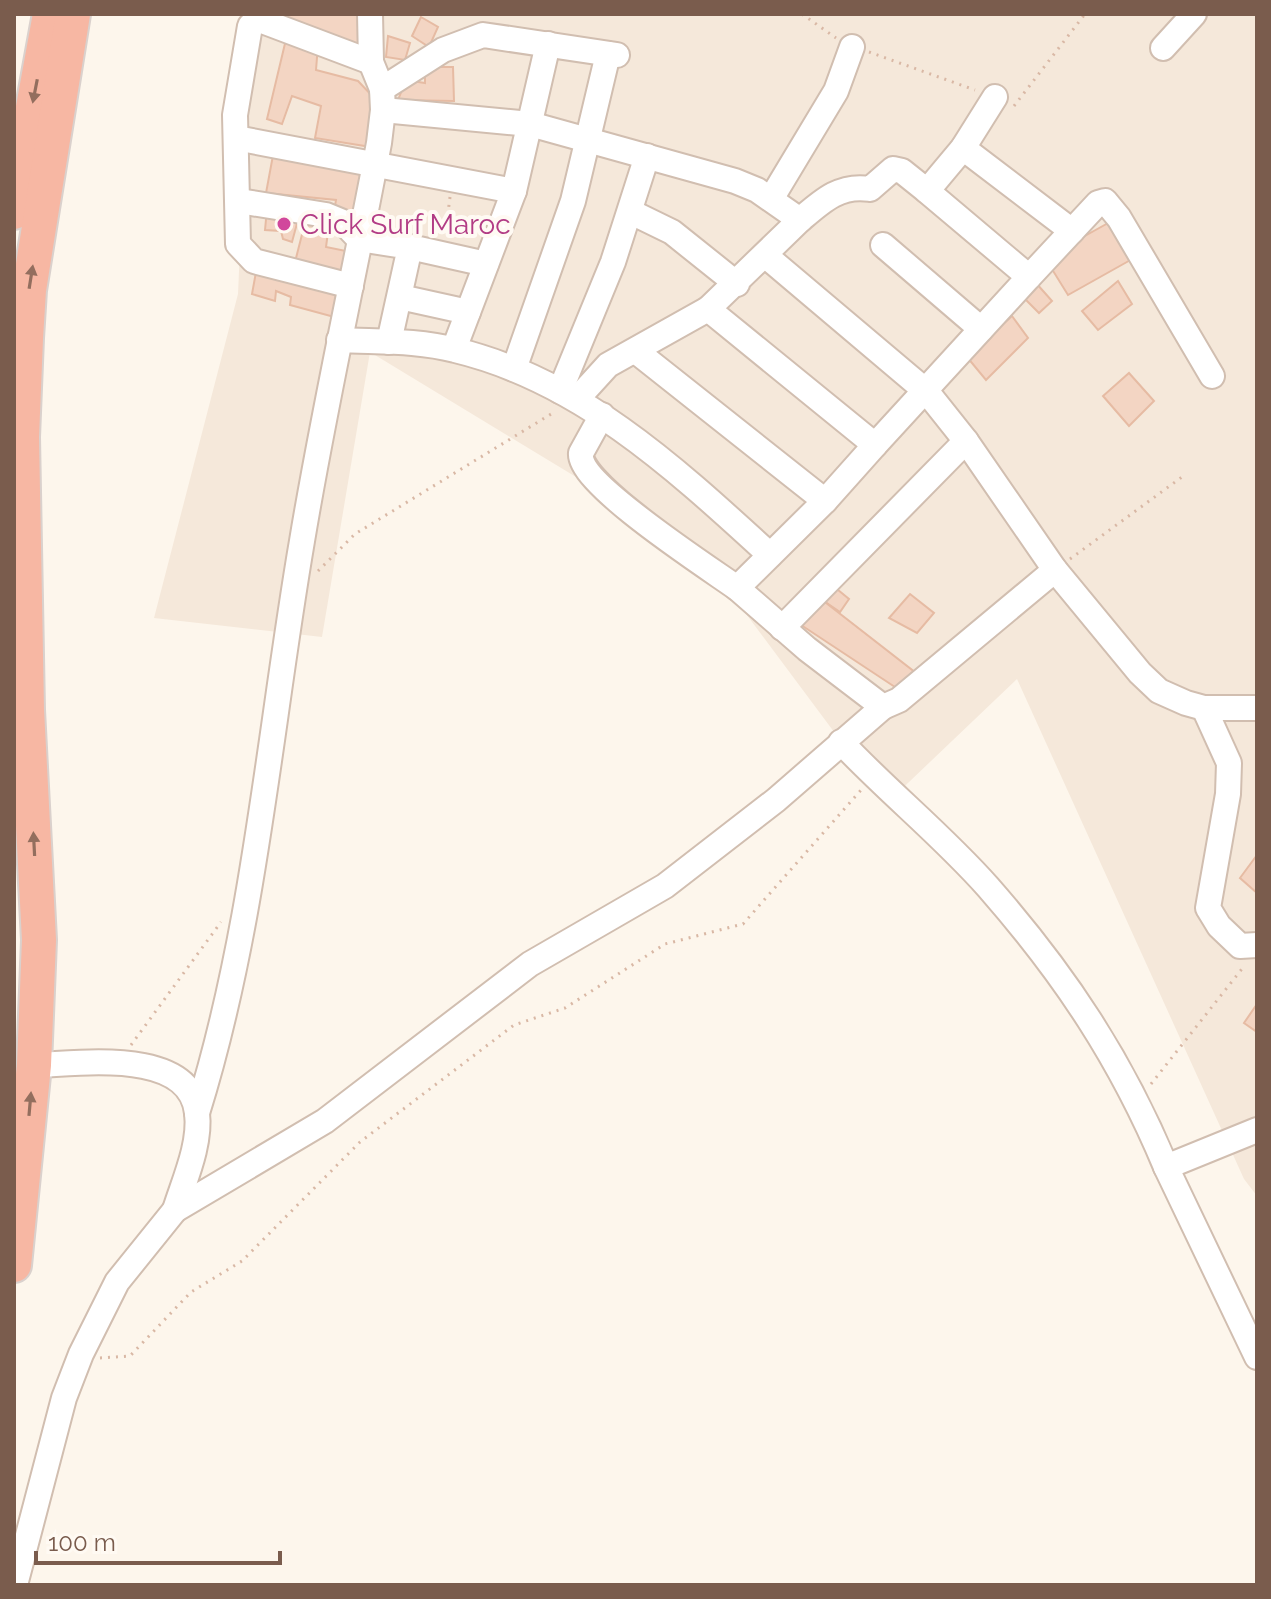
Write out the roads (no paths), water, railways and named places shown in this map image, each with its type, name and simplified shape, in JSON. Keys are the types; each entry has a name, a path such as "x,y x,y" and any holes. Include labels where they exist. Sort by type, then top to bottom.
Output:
{"highway":[{"path":"14,212 50,14"},
{"path":"14,1265 34,1065 39,940 27,710 22,437 29,290 73,14"}],"street":[{"path":"175,1210 195,1144 197,1113 226,1014 261,826 294,595 339,340 375,165 382,100 371,62 370,14"},
{"path":"1163,48 1194,14"},
{"path":"351,286 254,261 238,244 235,115 250,26 257,19 371,62"},
{"path":"382,100 443,50 483,35 612,54 573,201 514,369"},
{"path":"454,349 514,191 548,44"},
{"path":"771,199 836,91 852,47"},
{"path":"927,191 963,148 995,97"},
{"path":"382,100 530,124 588,138 735,181 771,199 800,220"},
{"path":"236,138 514,191"},
{"path":"963,148 1072,231"},
{"path":"568,395 647,156"},
{"path":"568,395 608,365 637,352 708,309 800,220 837,192 853,187 870,189 893,169 902,171 1029,277"},
{"path":"239,201 332,217 343,222 359,239 486,264"},
{"path":"737,588 825,501 1101,201 1108,202 1212,376"},
{"path":"631,212 672,232 737,284"},
{"path":"883,245 981,329"},
{"path":"389,342 410,247"},
{"path":"766,256 927,392 966,441 1055,570 1140,673 1174,700 1204,708 1257,708"},
{"path":"400,297 468,312"},
{"path":"708,309 875,445"},
{"path":"339,340 454,349 514,369 568,395 642,443 770,555"},
{"path":"637,352 825,501"},
{"path":"602,415 581,453 584,470 662,535 737,588 782,628 883,707"},
{"path":"782,628 966,441"},
{"path":"15,1585 64,1398 81,1354 117,1282 175,1210 325,1121 530,964 665,886 764,809 883,707 899,700 1055,570"},
{"path":"1204,708 1229,763 1228,794 1208,908 1234,941 1254,950"},
{"path":"841,742 872,777 987,885 1104,1037 1138,1100 1166,1167 1257,1357"},
{"path":"34,1065 116,1064 164,1069 192,1096 197,1113"},
{"path":"1166,1167 1257,1130"}],"place":[{"name":"Click Surf Maroc","path":"284,224"}]}
